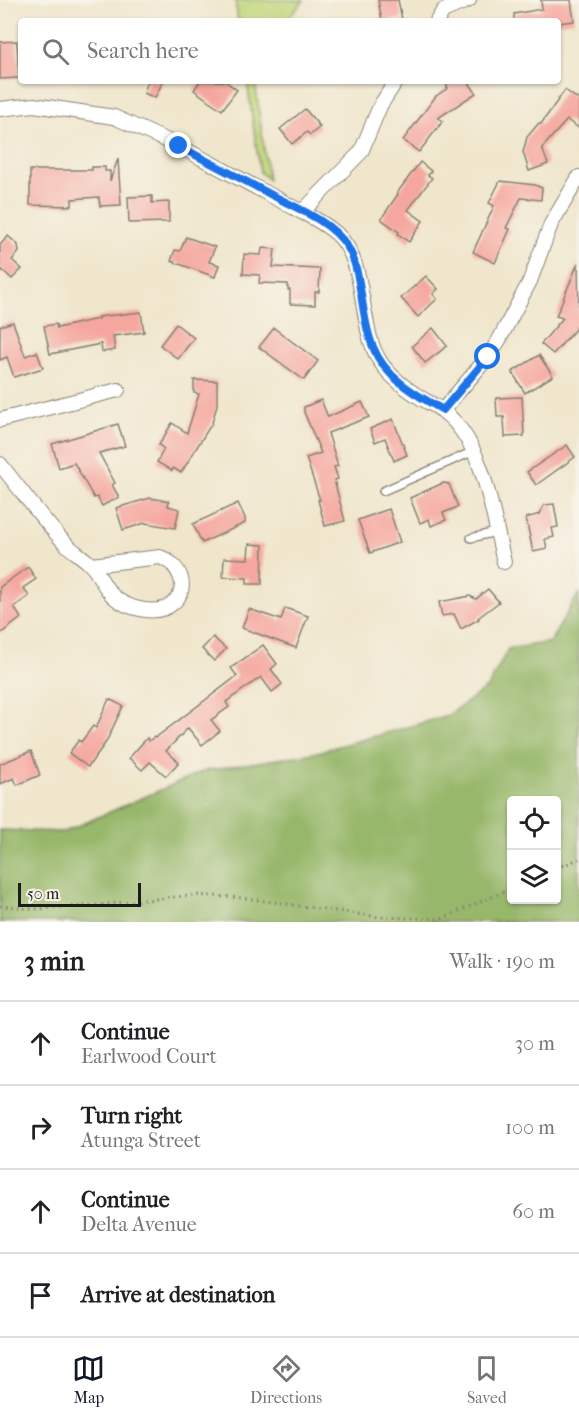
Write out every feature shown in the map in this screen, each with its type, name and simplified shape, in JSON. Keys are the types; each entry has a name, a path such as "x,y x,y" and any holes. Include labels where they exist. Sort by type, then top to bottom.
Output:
{"street":[{"path":"439,11 469,0"},
{"path":"302,212 360,153 380,106 394,84"},
{"path":"0,109 34,105 114,117 179,146 328,227 347,246 356,268 368,333 378,358 407,389 443,410 457,423 474,451 504,562"},
{"path":"443,410 488,357 499,340 530,281 551,224 579,177"},
{"path":"0,420 118,390"},
{"path":"0,464 63,541 91,565 114,597 138,608 163,609 171,606 181,593 181,575 168,560 160,556 91,565"}],"lane":[{"path":"383,491 474,451"},
{"path":"471,538 496,532"}],"path":[{"path":"561,866 579,859"},
{"path":"0,906 32,909 87,906 194,895 244,898 379,917 441,919 507,890"}],"green space":[{"path":"235,0 304,0 289,18 238,18"},
{"path":"247,84 255,84 268,179 260,172"},
{"path":"579,593 579,922 0,922 0,830 64,832 204,771 314,753 447,716 488,687 508,649 550,642"}],"building":[{"path":"378,0 398,0 402,18 381,18"},
{"path":"541,0 571,0 574,21 561,23 561,18 514,18 514,14 542,9"},
{"path":"17,41 18,78 0,79 0,42"},
{"path":"147,84 162,84 155,98 144,93"},
{"path":"198,84 229,84 237,90 222,110 194,90"},
{"path":"446,84 470,84 476,93 438,118 443,121 419,152 403,140 436,96 448,88"},
{"path":"565,90 579,100 579,128 567,120 542,148 548,164 529,171 523,152 527,137 539,123 541,124"},
{"path":"305,109 320,127 310,135 307,132 292,144 280,129"},
{"path":"118,159 121,205 100,206 99,197 72,199 72,206 30,205 30,170 92,170 92,167 105,167 105,171 110,171 110,181"},
{"path":"420,162 431,171 428,175 432,178 408,210 423,221 409,242 381,219"},
{"path":"500,181 535,185 542,188 541,200 521,198 506,228 510,229 495,263 473,252 494,206 489,203"},
{"path":"152,196 152,203 169,202 169,222 129,223 128,197"},
{"path":"8,236 18,245 19,252 12,260 22,269 12,279 2,270 0,273 0,245"},
{"path":"186,237 215,247 209,262 219,265 215,277 171,261 175,250 180,251"},
{"path":"262,248 275,249 273,267 320,269 319,292 315,292 315,305 290,304 288,284 259,283 260,275 243,274 244,254 261,255"},
{"path":"578,263 579,325 553,354 541,344 563,318 556,316"},
{"path":"426,276 438,289 433,294 437,299 418,317 401,298"},
{"path":"141,312 144,332 113,336 115,350 102,352 101,344 50,354 44,326 56,324 57,328 98,319 98,317"},
{"path":"13,322 25,356 37,352 43,368 14,377 7,357 0,360 0,326"},
{"path":"176,324 194,338 178,359 160,345"},
{"path":"274,328 318,361 304,380 259,347"},
{"path":"433,328 447,346 425,363 412,346"},
{"path":"539,355 553,376 525,393 512,372"},
{"path":"194,380 217,381 217,405 212,423 181,473 173,468 172,471 157,462 164,449 159,445 172,423 187,433 199,394 194,393"},
{"path":"522,397 524,436 505,437 504,417 497,417 496,398"},
{"path":"321,400 328,417 362,402 369,417 328,433 338,466 334,467 338,479 334,480 345,521 325,526 318,500 320,500 306,458 321,453 304,412 304,407"},
{"path":"393,419 407,455 394,461 385,438 375,442 370,429"},
{"path":"118,424 125,446 99,453 115,483 112,485 119,497 102,506 97,497 94,498 74,463 59,468 52,444"},
{"path":"567,445 575,457 536,485 527,472"},
{"path":"443,483 449,484 458,507 443,513 446,520 431,526 429,519 420,523 410,498"},
{"path":"150,498 169,501 168,506 179,509 175,528 145,523 123,530 116,508"},
{"path":"238,503 245,523 202,543 193,524"},
{"path":"554,504 558,527 552,528 554,537 545,539 547,549 533,552 526,518 540,514 544,505"},
{"path":"389,509 400,542 370,553 358,520"},
{"path":"249,544 263,545 262,584 247,584 247,578 223,577 224,558 248,559"},
{"path":"28,567 36,579 23,588 29,596 14,607 21,618 0,634 0,587"},
{"path":"488,589 499,602 479,619 461,629 454,614 442,616 439,602 470,596 476,599"},
{"path":"285,608 308,616 296,648 242,628 249,609 281,620"},
{"path":"213,637 226,649 214,661 202,649"},
{"path":"263,645 277,664 271,669 282,684 272,692 261,677 226,702 229,707 211,720 220,731 202,745 188,728 166,751 179,762 166,776 150,762 142,770 129,758 147,738 149,741 155,738 237,676 231,668"},
{"path":"109,699 123,706 106,742 88,767 69,753 93,726 96,728"},
{"path":"31,751 40,775 17,785 14,778 0,784 0,764"}],"route":[{"path":"179,146 302,212 338,235 347,246 353,259 373,347 386,369 407,389 443,410 488,357"}]}
